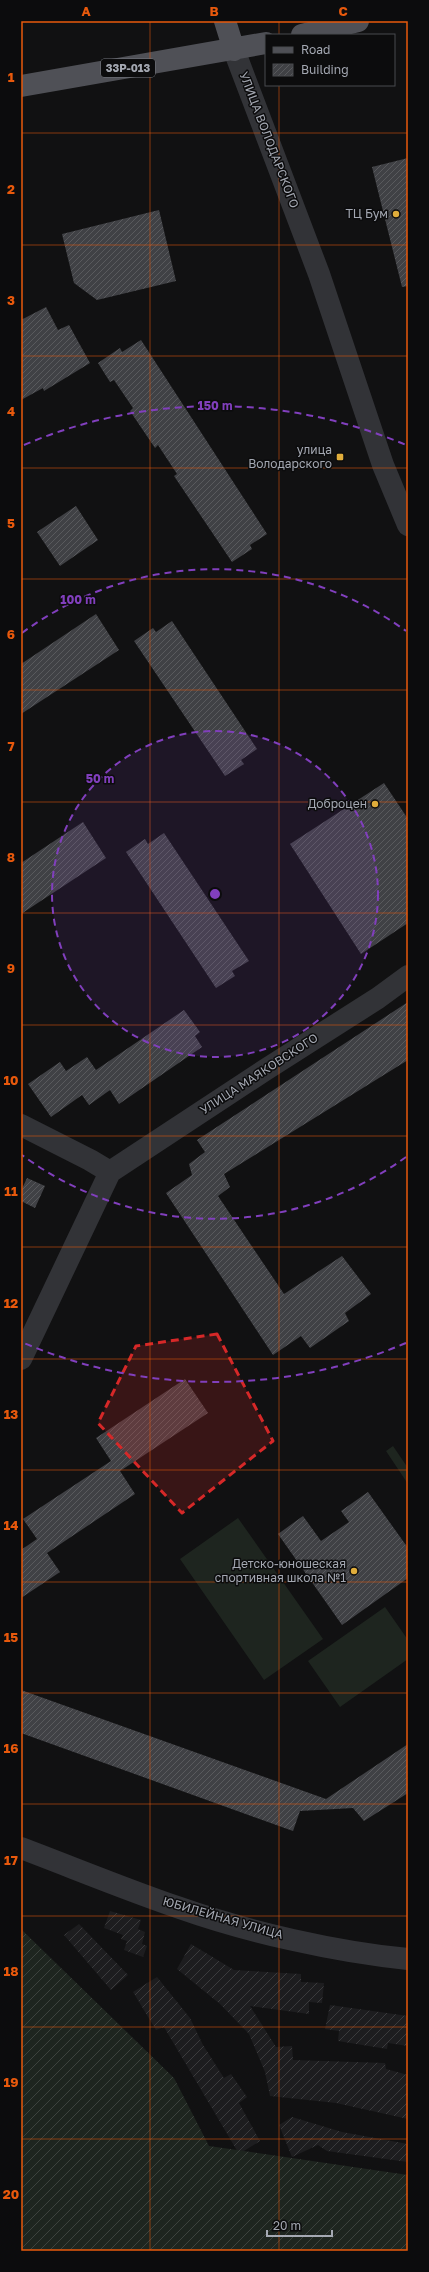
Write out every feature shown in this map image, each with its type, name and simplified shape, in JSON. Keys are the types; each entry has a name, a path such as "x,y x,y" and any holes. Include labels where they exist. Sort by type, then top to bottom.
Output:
{"main road":[{"path":"225,21 234,50"},
{"path":"306,34 358,21"},
{"name":"33Р-013","path":"21,86 234,50 265,43"}],"street":[{"name":"УЛИЦА ВОЛОДАРСКОГО","path":"234,50 319,274 383,465 408,525"},
{"name":"УЛИЦА МАЯКОВСКОГО","path":"110,1172 378,998 408,976"},
{"path":"21,1125 90,1160 110,1172 21,1359"},
{"name":"ЮБИЛЕЙНАЯ УЛИЦА","path":"21,1848 181,1909 244,1927 341,1949 408,1959"}],"highlighted area":[{"path":"217,1334 273,1441 182,1513 98,1423 136,1346"}],"shaded area":[{"path":"393,1446 408,1468 408,1484 386,1451"},
{"path":"238,1518 323,1639 264,1680 180,1559"},
{"path":"385,1607 408,1640 408,1659 340,1707 308,1661"},
{"path":"110,1911 141,1920 138,1929 145,1932 142,1944 147,1946 143,1957 124,1950 127,1941 121,1939 123,1935 104,1928"},
{"path":"79,1924 128,1975 111,1990 64,1935"},
{"path":"21,1929 174,2078 209,2146 408,2175 408,2251 21,2251"},
{"path":"191,1944 234,1970 301,1974 301,1982 324,1983 322,2003 309,2002 309,2014 250,2006 276,2047 292,2046 293,2060 385,2063 386,2069 408,2075 408,2119 336,2103 270,2096 265,2072 249,2034 220,2004 177,1969"},
{"path":"157,1977 190,2018 203,2045 224,2078 231,2074 247,2097 239,2103 260,2141 239,2154 164,2027 156,2030 133,1992"},
{"path":"330,2005 408,2016 408,2046 388,2043 387,2049 338,2041 339,2031 325,2029"},
{"path":"292,2117 342,2132 408,2144 408,2162 327,2151 318,2145 292,2157 279,2125"}],"building":[{"name":"ТЦ Бум","path":"408,158 408,286 402,287 372,167"},
{"path":"159,210 176,281 97,300 74,283 62,234"},
{"path":"46,307 58,330 69,325 90,363 44,391 43,388 21,400 21,320"},
{"path":"141,340 267,534 250,545 252,549 232,562 174,476 177,474 158,445 155,448 130,411 133,408 114,380 110,382 98,363 120,348 122,352"},
{"path":"76,506 98,540 60,566 37,532"},
{"path":"96,614 119,650 21,714 21,664"},
{"path":"172,621 257,749 241,760 244,764 225,776 134,641 153,628 156,632"},
{"path":"384,783 408,819 408,923 361,954 290,844"},
{"path":"83,822 106,858 21,914 21,863"},
{"path":"164,833 249,961 232,971 235,976 216,988 126,852 145,839 148,844"},
{"path":"408,1002 408,1060 224,1174 230,1187 218,1196 284,1294 342,1256 371,1294 345,1313 349,1321 310,1348 301,1336 273,1355 166,1193 192,1175 189,1164 205,1152 197,1140"},
{"path":"184,1010 200,1032 195,1036 202,1047 119,1104 110,1090 89,1105 82,1095 51,1117 28,1084 60,1062 66,1071 87,1057 96,1070"},
{"path":"27,1178 45,1186 35,1208 21,1201 21,1191"},
{"path":"185,1379 208,1413 120,1471 135,1494 47,1553 60,1572 21,1598 21,1550 37,1539 23,1519 111,1461 96,1438"},
{"name":"Детско-юношеская спортивная школа №1","path":"368,1492 408,1548 408,1578 342,1625 278,1534 303,1516 321,1541 349,1522 341,1511"},
{"path":"21,1690 326,1799 408,1744 408,1793 364,1821 353,1808 300,1811 293,1831 21,1733"}],"place":[{"name":"ТЦ Бум","path":"396,214"},
{"name":"улица Володарского","path":"340,457"},
{"name":"Доброцен","path":"375,804"},
{"name":"Детско-юношеская спортивная школа №1","path":"354,1571"}]}
